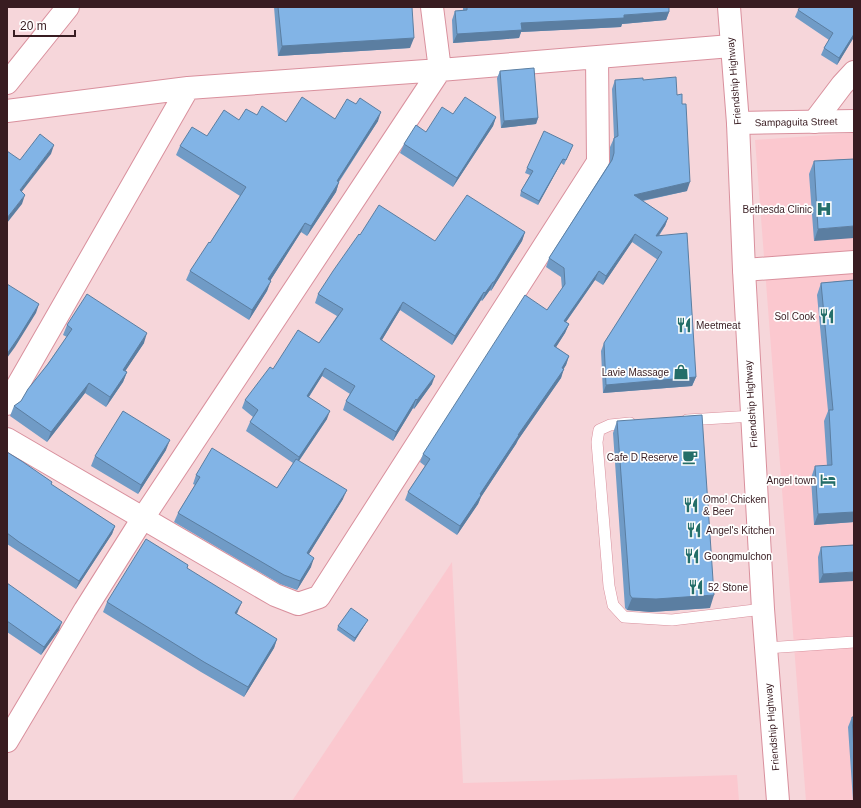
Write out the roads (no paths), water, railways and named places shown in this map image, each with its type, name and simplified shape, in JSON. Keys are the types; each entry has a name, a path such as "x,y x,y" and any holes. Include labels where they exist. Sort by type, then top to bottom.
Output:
{"street":[{"path":"7,83 68,7"},
{"path":"7,741 85,610 143,518 440,70 432,7"},
{"name":"Friendship Highway","path":"728,7 738,123 744,270 763,609 778,801"},
{"path":"7,111 188,88 440,70 731,46"},
{"path":"7,439 275,595 298,604 319,597 598,162 597,57"},
{"path":"814,122 842,85 854,72"},
{"path":"7,404 188,88"},
{"name":"Sampaguita Street","path":"738,123 814,122 851,117"},
{"path":"744,270 854,262"}],"lane":[{"path":"674,420 753,416"},
{"path":"638,423 610,425 599,430 597,442 609,586 613,605 624,617 672,620 763,609"},
{"path":"766,648 854,642"}],"place":[{"name":"Bethesda Clinic","path":"824,209"},
{"name":"Sol Cook","path":"827,316"},
{"name":"Meetmeat","path":"684,325"},
{"name":"Lavie Massage","path":"681,372"},
{"name":"Cafe D Reserve","path":"690,457"},
{"name":"Angel town","path":"828,480"},
{"name":"Omo! Chicken & Beer","path":"691,505"},
{"name":"Angel's Kitchen","path":"694,530"},
{"name":"Goongmulchon","path":"692,556"},
{"name":"52 Stone","path":"696,587"}]}
